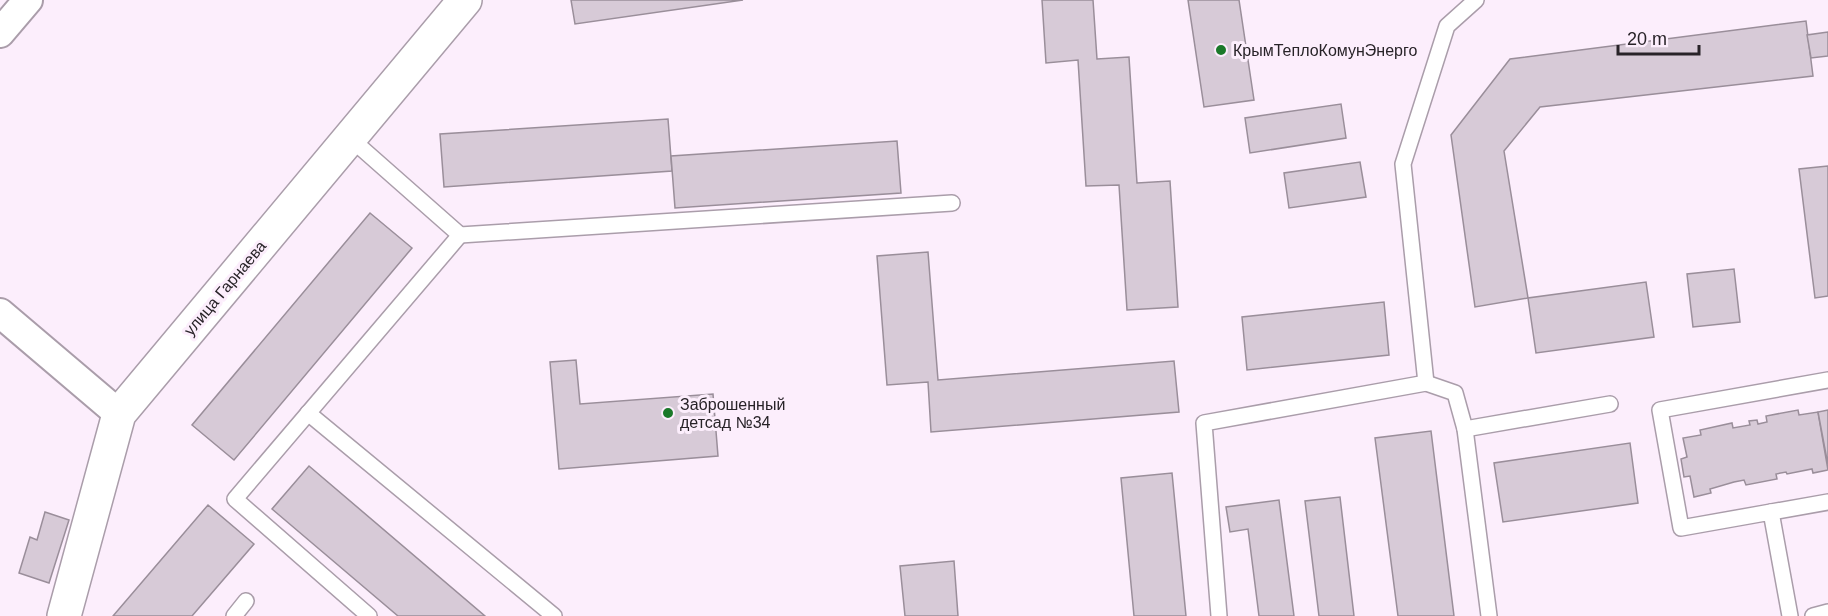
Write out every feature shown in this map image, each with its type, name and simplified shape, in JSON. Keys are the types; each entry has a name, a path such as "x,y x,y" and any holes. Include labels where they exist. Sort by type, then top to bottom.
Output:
{"street":[{"path":"0,33 28,0"},
{"name":"улица Гарнаева","path":"64,616 119,414 465,0"},
{"path":"0,313 119,414"}],"lane":[{"path":"1426,383 1403,164 1447,26 1476,0"},
{"path":"350,138 460,235 952,203"},
{"path":"369,616 235,499 460,235"},
{"path":"1828,380 1660,410 1681,528 1828,502"},
{"path":"1219,616 1204,423 1426,383 1455,393 1465,429 1489,616"},
{"path":"1465,429 1610,404"},
{"path":"308,413 554,616"},
{"path":"1771,512 1790,616"},
{"path":"234,616 246,601"},
{"path":"1813,616 1828,612"}],"building":[{"path":"571,0 743,0 575,24"},
{"path":"1042,0 1093,0 1097,59 1129,57 1137,183 1170,181 1178,307 1127,310 1119,185 1086,186 1078,60 1046,63"},
{"name":"КрымТеплоКомунЭнерго","path":"1188,0 1239,0 1254,100 1204,107"},
{"path":"1806,21 1813,76 1540,107 1504,151 1528,298 1475,307 1451,135 1510,59"},
{"path":"1828,32 1828,56 1811,58 1807,35"},
{"path":"1341,104 1346,138 1250,153 1245,118"},
{"path":"668,119 672,171 444,187 440,134"},
{"path":"897,141 901,193 675,208 671,156"},
{"path":"1360,162 1366,197 1289,208 1284,173"},
{"path":"1828,166 1828,296 1815,298 1799,169"},
{"path":"370,213 412,248 234,460 192,425"},
{"path":"928,252 938,380 1174,361 1179,412 931,432 928,382 887,385 877,256"},
{"path":"1734,269 1740,322 1693,327 1687,274"},
{"path":"1646,282 1654,337 1536,353 1528,298"},
{"path":"1384,302 1389,355 1247,370 1242,317"},
{"path":"576,360 580,404 713,394 718,456 559,469 550,362"},
{"path":"1798,410 1799,415 1818,412 1828,470 1813,473 1812,469 1787,474 1786,472 1776,474 1777,479 1746,485 1744,480 1734,482 1710,489 1711,493 1694,497 1690,476 1684,477 1681,459 1687,457 1683,438 1701,435 1700,430 1732,423 1733,428 1750,425 1749,421 1757,420 1758,424 1767,422 1766,416"},
{"path":"1828,410 1828,465 1818,412"},
{"path":"1431,431 1454,616 1398,616 1375,438"},
{"path":"1630,443 1638,503 1503,522 1494,463"},
{"path":"309,466 485,616 398,616 272,509"},
{"path":"1172,473 1186,616 1134,616 1121,478"},
{"path":"1340,497 1354,616 1319,616 1305,501"},
{"path":"1279,500 1294,616 1259,616 1248,529 1230,532 1226,507"},
{"path":"208,505 254,544 192,616 113,616"},
{"path":"45,512 69,520 49,583 19,573 30,537 37,540"},
{"path":"954,561 958,616 905,616 900,566"}],"place":[{"name":"КрымТеплоКомунЭнерго","path":"1221,50"},
{"name":"Заброшенный детсад №34","path":"668,413"}]}
